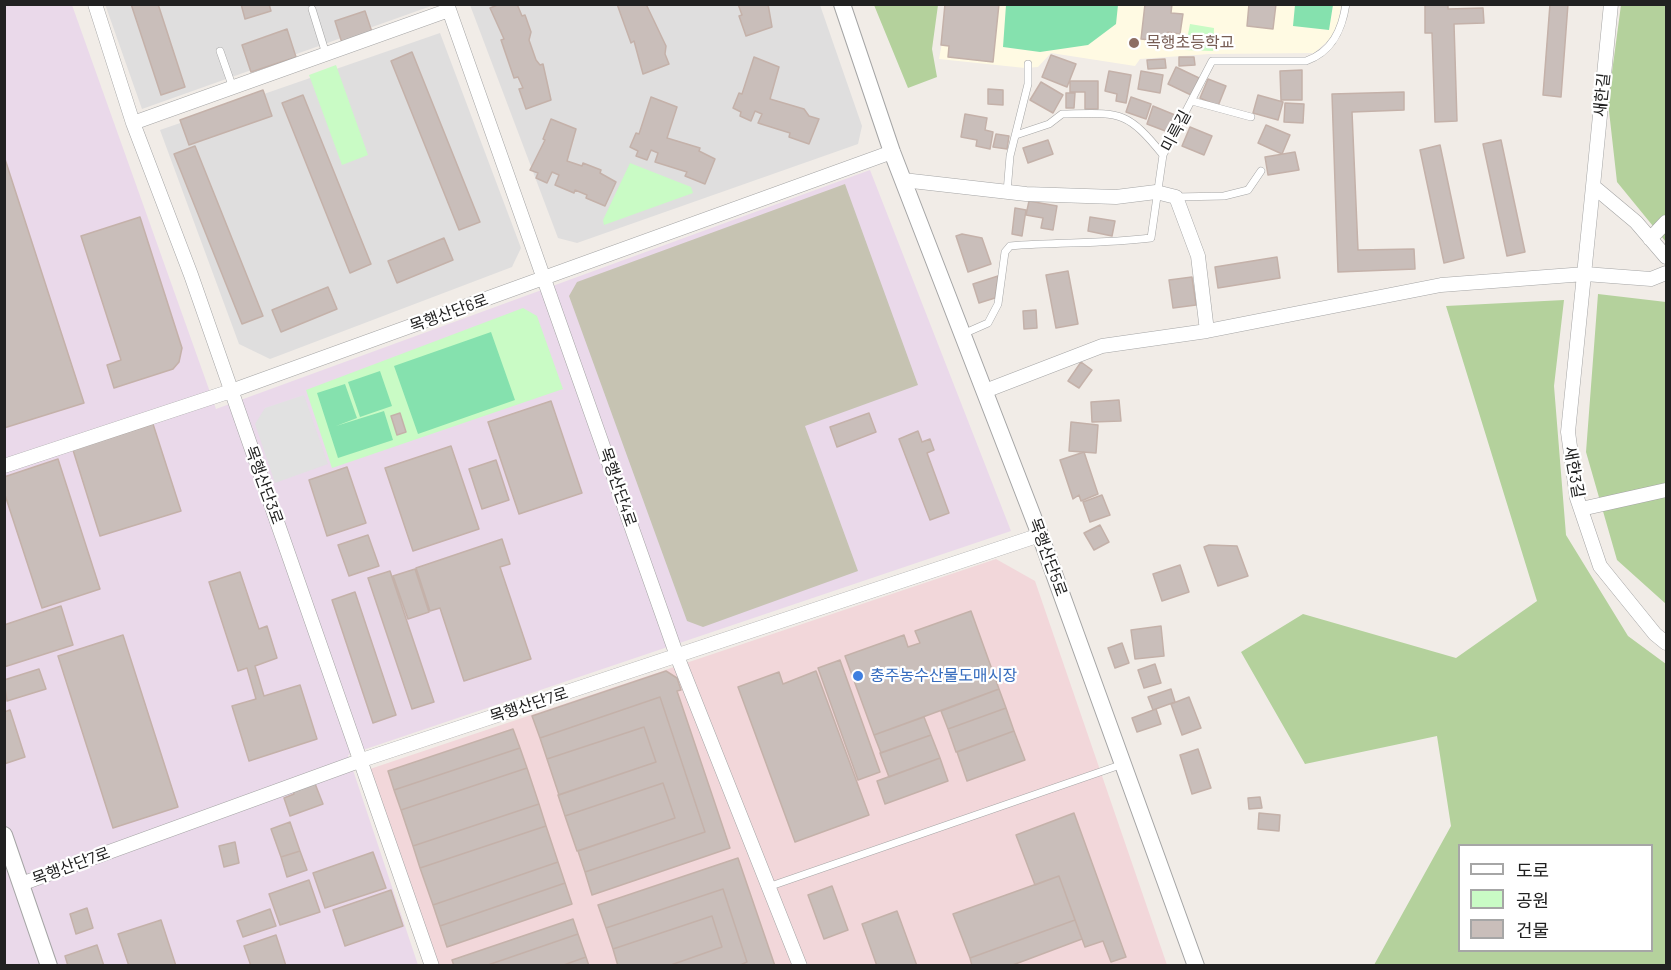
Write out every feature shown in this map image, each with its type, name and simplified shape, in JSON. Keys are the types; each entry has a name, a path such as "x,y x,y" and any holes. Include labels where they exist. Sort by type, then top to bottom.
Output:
{"street":[{"name":"목행산단3로","path":"95,4 133,123 362,760 432,966"},
{"name":"목행산단5로","path":"842,4 892,152 1040,535 1196,966"},
{"name":"새한길","path":"1585,274 1611,4"},
{"path":"133,123 326,54 448,7"},
{"name":"목행산단4로","path":"448,7 677,656 800,966"},
{"name":"목행산단6로","path":"4,466 231,391 892,152"},
{"path":"903,180 1007,192 1116,197 1156,192 1176,197 1198,256 1208,330"},
{"path":"1593,186 1636,222 1666,257"},
{"path":"1650,239 1666,222"},
{"path":"985,391 1102,346 1208,330 1441,285 1585,274 1651,279 1666,273"},
{"name":"새한3길","path":"1585,274 1568,432 1581,510 1600,566 1655,634 1666,643"},
{"path":"1581,510 1666,490"},
{"name":"목행산단7로","path":"21,884 362,760 1040,535"},
{"path":"4,835 49,966"}],"lane":[{"name":"미륵길","path":"963,334 988,323 998,304 1005,252 1010,246 1060,242 1111,243 1151,238 1163,155 1212,61 1306,61 1320,56 1331,45 1344,16 1346,4"},
{"path":"312,9 326,54"},
{"path":"220,51 233,88"},
{"path":"1007,192 1010,156 1028,84 1028,64"},
{"path":"1192,101 1251,117"},
{"path":"1016,135 1049,124 1062,114 1119,115 1140,126 1163,155"},
{"path":"1176,197 1224,196 1248,190 1261,171"},
{"path":"768,887 1123,764"}],"shaded area":[{"path":"105,4 434,5 142,109"},
{"path":"5,5 72,5 216,409 870,170 1011,531 348,755 418,965 5,966"},
{"path":"470,5 820,5 862,126 858,144 577,243 558,238"},
{"name":"목행초등학교","path":"949,5 1341,5 1337,33 1314,53 1209,54 1140,59 1135,66 1051,53 1038,67 1025,68 939,59"},
{"path":"440,33 521,248 512,267 270,359 239,344 160,130"},
{"path":"845,184 918,385 805,426 858,571 703,627 687,621 569,296 577,282"},
{"path":"304,395 328,464 275,483 255,424 265,408"},
{"name":"충주농수산물도매시장","path":"996,559 1035,581 1167,965 439,965 367,770"}],"green space":[{"path":"1006,4 1118,5 1116,24 1088,45 1040,52 1003,47"},
{"path":"874,5 938,5 932,49 937,77 908,88"},
{"path":"1295,5 1333,5 1329,30 1293,26"},
{"path":"1621,5 1666,5 1666,242 1617,182 1608,102"},
{"path":"1190,24 1214,28 1213,51 1185,50"},
{"path":"336,65 368,155 342,165 309,75"},
{"path":"630,163 691,187 693,193 604,225 603,220"},
{"path":"1598,294 1666,302 1666,604 1617,560 1586,452"},
{"path":"1564,300 1554,386 1566,535 1628,636 1666,664 1666,965 1374,965 1451,826 1437,736 1305,764 1241,652 1303,614 1456,658 1537,601 1446,306"},
{"path":"523,308 537,316 563,389 332,468 306,390"},
{"path":"491,332 515,400 418,434 394,366"},
{"path":"380,371 392,406 360,417 348,382"},
{"path":"345,384 357,418 336,426 384,411 393,440 338,458 317,393"}],"building":[{"path":"131,4 158,4 185,87 161,95"},
{"path":"241,4 269,4 271,11 245,19"},
{"path":"500,4 517,4 522,16 525,15 531,32 529,40 536,60 540,65 543,64 551,100 526,109 519,89 523,88 518,77 514,78 501,40 504,39 490,8"},
{"path":"617,4 646,4 666,46 665,54 669,64 643,74 634,41 631,43"},
{"path":"738,4 768,4 772,27 746,36 739,16 742,15"},
{"path":"945,4 999,4 993,62 948,57 949,46 941,45"},
{"path":"1145,4 1172,4 1171,13 1183,14 1180,34 1168,32 1167,42 1141,39"},
{"path":"1249,4 1276,4 1273,29 1247,26"},
{"path":"1425,4 1448,4 1448,9 1483,8 1484,23 1454,24 1457,121 1435,122 1432,33 1425,33"},
{"path":"1550,4 1568,4 1561,97 1543,95"},
{"path":"365,11 372,32 342,43 335,21"},
{"path":"287,29 296,57 251,72 242,45"},
{"path":"412,52 480,222 459,230 391,61"},
{"path":"1051,55 1076,64 1067,87 1042,77"},
{"path":"754,57 779,67 770,99 804,109 809,116 819,119 809,144 789,137 790,133 758,123 762,114 755,111 751,121 740,116 741,112 733,108 739,93 742,94"},
{"path":"1179,57 1194,57 1195,65 1179,66"},
{"path":"1165,59 1166,68 1148,69 1147,60"},
{"path":"1176,67 1199,78 1191,95 1168,84"},
{"path":"1302,70 1302,100 1281,100 1280,71"},
{"path":"1109,71 1131,75 1126,103 1116,101 1117,94 1105,91"},
{"path":"1141,71 1163,75 1160,93 1138,89"},
{"path":"1208,79 1226,86 1218,106 1200,98"},
{"path":"1070,81 1098,81 1098,109 1085,109 1085,92 1070,92"},
{"path":"1041,82 1063,95 1053,113 1030,100"},
{"path":"988,89 1003,90 1003,105 988,104"},
{"path":"263,90 272,116 189,145 180,120"},
{"path":"1404,92 1404,110 1352,112 1358,250 1414,249 1415,269 1338,272 1332,94"},
{"path":"1066,93 1075,93 1074,108 1066,108"},
{"path":"303,95 371,264 350,273 282,103"},
{"path":"1258,95 1283,102 1278,120 1253,113"},
{"path":"651,97 677,107 667,138 700,148 699,151 715,159 705,184 685,176 687,172 655,162 658,153 651,150 647,160 636,156 638,151 630,147 636,133 639,134"},
{"path":"1131,97 1151,104 1146,119 1126,112"},
{"path":"1285,103 1304,104 1303,123 1284,122"},
{"path":"1153,106 1175,115 1168,132 1147,124"},
{"path":"965,114 987,118 985,130 993,132 990,149 976,146 977,140 961,137"},
{"path":"551,119 576,129 567,161 582,166 583,163 601,170 600,173 616,182 605,206 586,198 587,195 575,190 574,193 555,185 559,175 552,172 547,183 536,178 538,173 530,170 545,140 543,139"},
{"path":"1266,125 1290,135 1282,154 1258,143"},
{"path":"1190,127 1212,136 1204,155 1182,146"},
{"path":"996,134 1009,136 1007,149 993,147"},
{"path":"1048,140 1053,154 1028,163 1023,148"},
{"path":"1501,140 1525,252 1507,256 1483,144"},
{"path":"1440,145 1464,258 1444,263 1420,150"},
{"path":"195,146 263,316 242,324 174,154"},
{"path":"1295,152 1299,170 1268,175 1265,157"},
{"path":"4,156 84,403 4,428"},
{"path":"1029,201 1057,206 1053,230 1041,228 1043,218 1026,215"},
{"path":"1015,208 1026,210 1022,236 1012,234"},
{"path":"140,217 182,348 179,362 173,369 114,388 107,365 121,360 81,236"},
{"path":"1090,217 1115,221 1112,236 1088,231"},
{"path":"962,234 982,238 991,264 968,272 956,236"},
{"path":"444,238 453,260 397,283 388,261"},
{"path":"1277,257 1280,278 1218,288 1215,267"},
{"path":"1068,271 1078,324 1056,328 1046,275"},
{"path":"998,276 995,298 979,303 973,284"},
{"path":"1192,277 1196,305 1173,308 1169,280"},
{"path":"328,287 337,309 281,332 272,310"},
{"path":"1036,310 1037,328 1024,329 1023,311"},
{"path":"1081,362 1092,370 1079,388 1068,381"},
{"path":"1119,400 1121,421 1092,422 1091,402"},
{"path":"551,401 582,493 519,514 488,422"},
{"path":"400,413 406,432 397,435 391,416"},
{"path":"869,413 876,432 837,447 830,427"},
{"path":"1071,422 1098,425 1096,453 1069,451"},
{"path":"153,424 181,511 100,536 73,450"},
{"path":"918,431 922,442 930,439 934,450 927,453 949,513 930,520 899,439"},
{"path":"451,446 479,529 413,551 385,468"},
{"path":"1084,452 1098,494 1081,501 1079,495 1073,499 1060,460"},
{"path":"58,459 100,589 42,608 4,492 4,477"},
{"path":"496,460 509,500 482,509 469,469"},
{"path":"347,467 366,523 327,536 309,480"},
{"path":"1102,495 1110,515 1090,522 1083,502"},
{"path":"1100,525 1109,542 1094,550 1084,533"},
{"path":"368,535 379,566 349,576 338,545"},
{"path":"502,539 510,564 500,567 531,659 464,681 440,608 430,611 416,568"},
{"path":"1209,545 1237,546 1248,576 1218,586 1204,547"},
{"path":"1180,565 1189,592 1162,601 1153,574"},
{"path":"415,569 429,612 408,619 393,576"},
{"path":"390,571 434,702 412,709 368,578"},
{"path":"240,572 259,629 267,626 277,658 255,666 264,696 300,685 317,739 249,761 232,706 256,699 247,668 238,671 209,582"},
{"path":"355,592 396,715 373,723 332,600"},
{"path":"61,606 73,645 4,667 4,625"},
{"path":"971,611 999,689 874,735 845,656 904,635 908,647 920,643 915,631"},
{"path":"1161,626 1164,656 1135,659 1131,630"},
{"path":"123,635 178,807 113,828 58,656"},
{"path":"1122,643 1129,663 1115,668 1108,648"},
{"path":"840,660 880,772 858,780 818,668"},
{"path":"1155,664 1161,683 1144,688 1138,670"},
{"path":"39,669 46,689 7,701 4,680"},
{"path":"666,671 677,678 681,690 677,691 730,848 592,895 585,872 705,832 660,697 540,738 532,716"},
{"path":"816,671 869,815 795,842 738,687 779,672 783,684"},
{"path":"999,689 1006,708 948,729 941,711"},
{"path":"1171,689 1175,702 1153,710 1148,697"},
{"path":"660,697 705,832 585,872 578,851 675,818 663,783 565,816 558,795 656,762 644,727 547,759 540,738"},
{"path":"1189,697 1201,728 1182,735 1171,704"},
{"path":"1006,708 1014,731 956,752 948,729"},
{"path":"1156,709 1161,724 1137,732 1132,718"},
{"path":"10,710 25,757 4,764 4,712"},
{"path":"924,717 931,735 881,753 874,735"},
{"path":"644,727 656,762 559,795 547,759"},
{"path":"513,729 520,748 394,790 388,771"},
{"path":"1014,731 1025,760 967,781 957,752"},
{"path":"931,735 940,758 889,777 880,753"},
{"path":"520,748 527,768 401,810 394,790"},
{"path":"1198,749 1211,788 1192,794 1180,755"},
{"path":"940,758 948,781 885,804 877,781"},
{"path":"527,768 539,804 413,846 401,810"},
{"path":"314,781 323,804 290,816 284,798 294,794 292,788"},
{"path":"663,783 675,818 577,851 565,816"},
{"path":"1260,797 1262,808 1249,809 1248,798"},
{"path":"539,804 546,826 420,868 413,846"},
{"path":"1074,813 1126,957 1111,962 1103,941 1085,947 1059,876 1035,885 1016,835"},
{"path":"1259,813 1280,815 1279,831 1258,829"},
{"path":"290,822 300,851 281,857 271,829"},
{"path":"546,826 558,862 433,905 420,868"},
{"path":"235,842 239,863 224,867 219,846"},
{"path":"300,851 307,870 287,877 281,857"},
{"path":"373,852 386,888 325,908 313,873"},
{"path":"738,858 775,966 738,966 747,962 723,889 606,928 598,905"},
{"path":"558,862 565,883 440,926 433,905"},
{"path":"1059,876 1075,920 970,958 953,914"},
{"path":"309,880 320,912 280,925 269,894"},
{"path":"565,883 572,904 447,947 440,926"},
{"path":"832,886 848,930 824,939 808,895"},
{"path":"723,889 747,962 738,966 668,966 722,947 712,916 613,949 606,928"},
{"path":"391,890 403,926 345,946 333,910"},
{"path":"87,908 93,928 76,934 70,914"},
{"path":"270,909 276,926 243,937 237,921"},
{"path":"897,911 917,966 877,966 862,924"},
{"path":"712,916 722,947 668,966 618,966 613,949"},
{"path":"573,919 578,934 485,966 454,966 452,960"},
{"path":"161,920 176,966 129,966 118,934"},
{"path":"1075,920 1082,939 1010,966 972,966 970,958"},
{"path":"578,934 586,957 561,966 485,966"},
{"path":"276,935 286,966 251,966 244,946"},
{"path":"97,945 104,966 68,966 65,956"},
{"path":"586,957 589,966 561,966"}],"place":[{"name":"목행초등학교","path":"1134,43"},
{"name":"충주농수산물도매시장","path":"858,676"}]}
